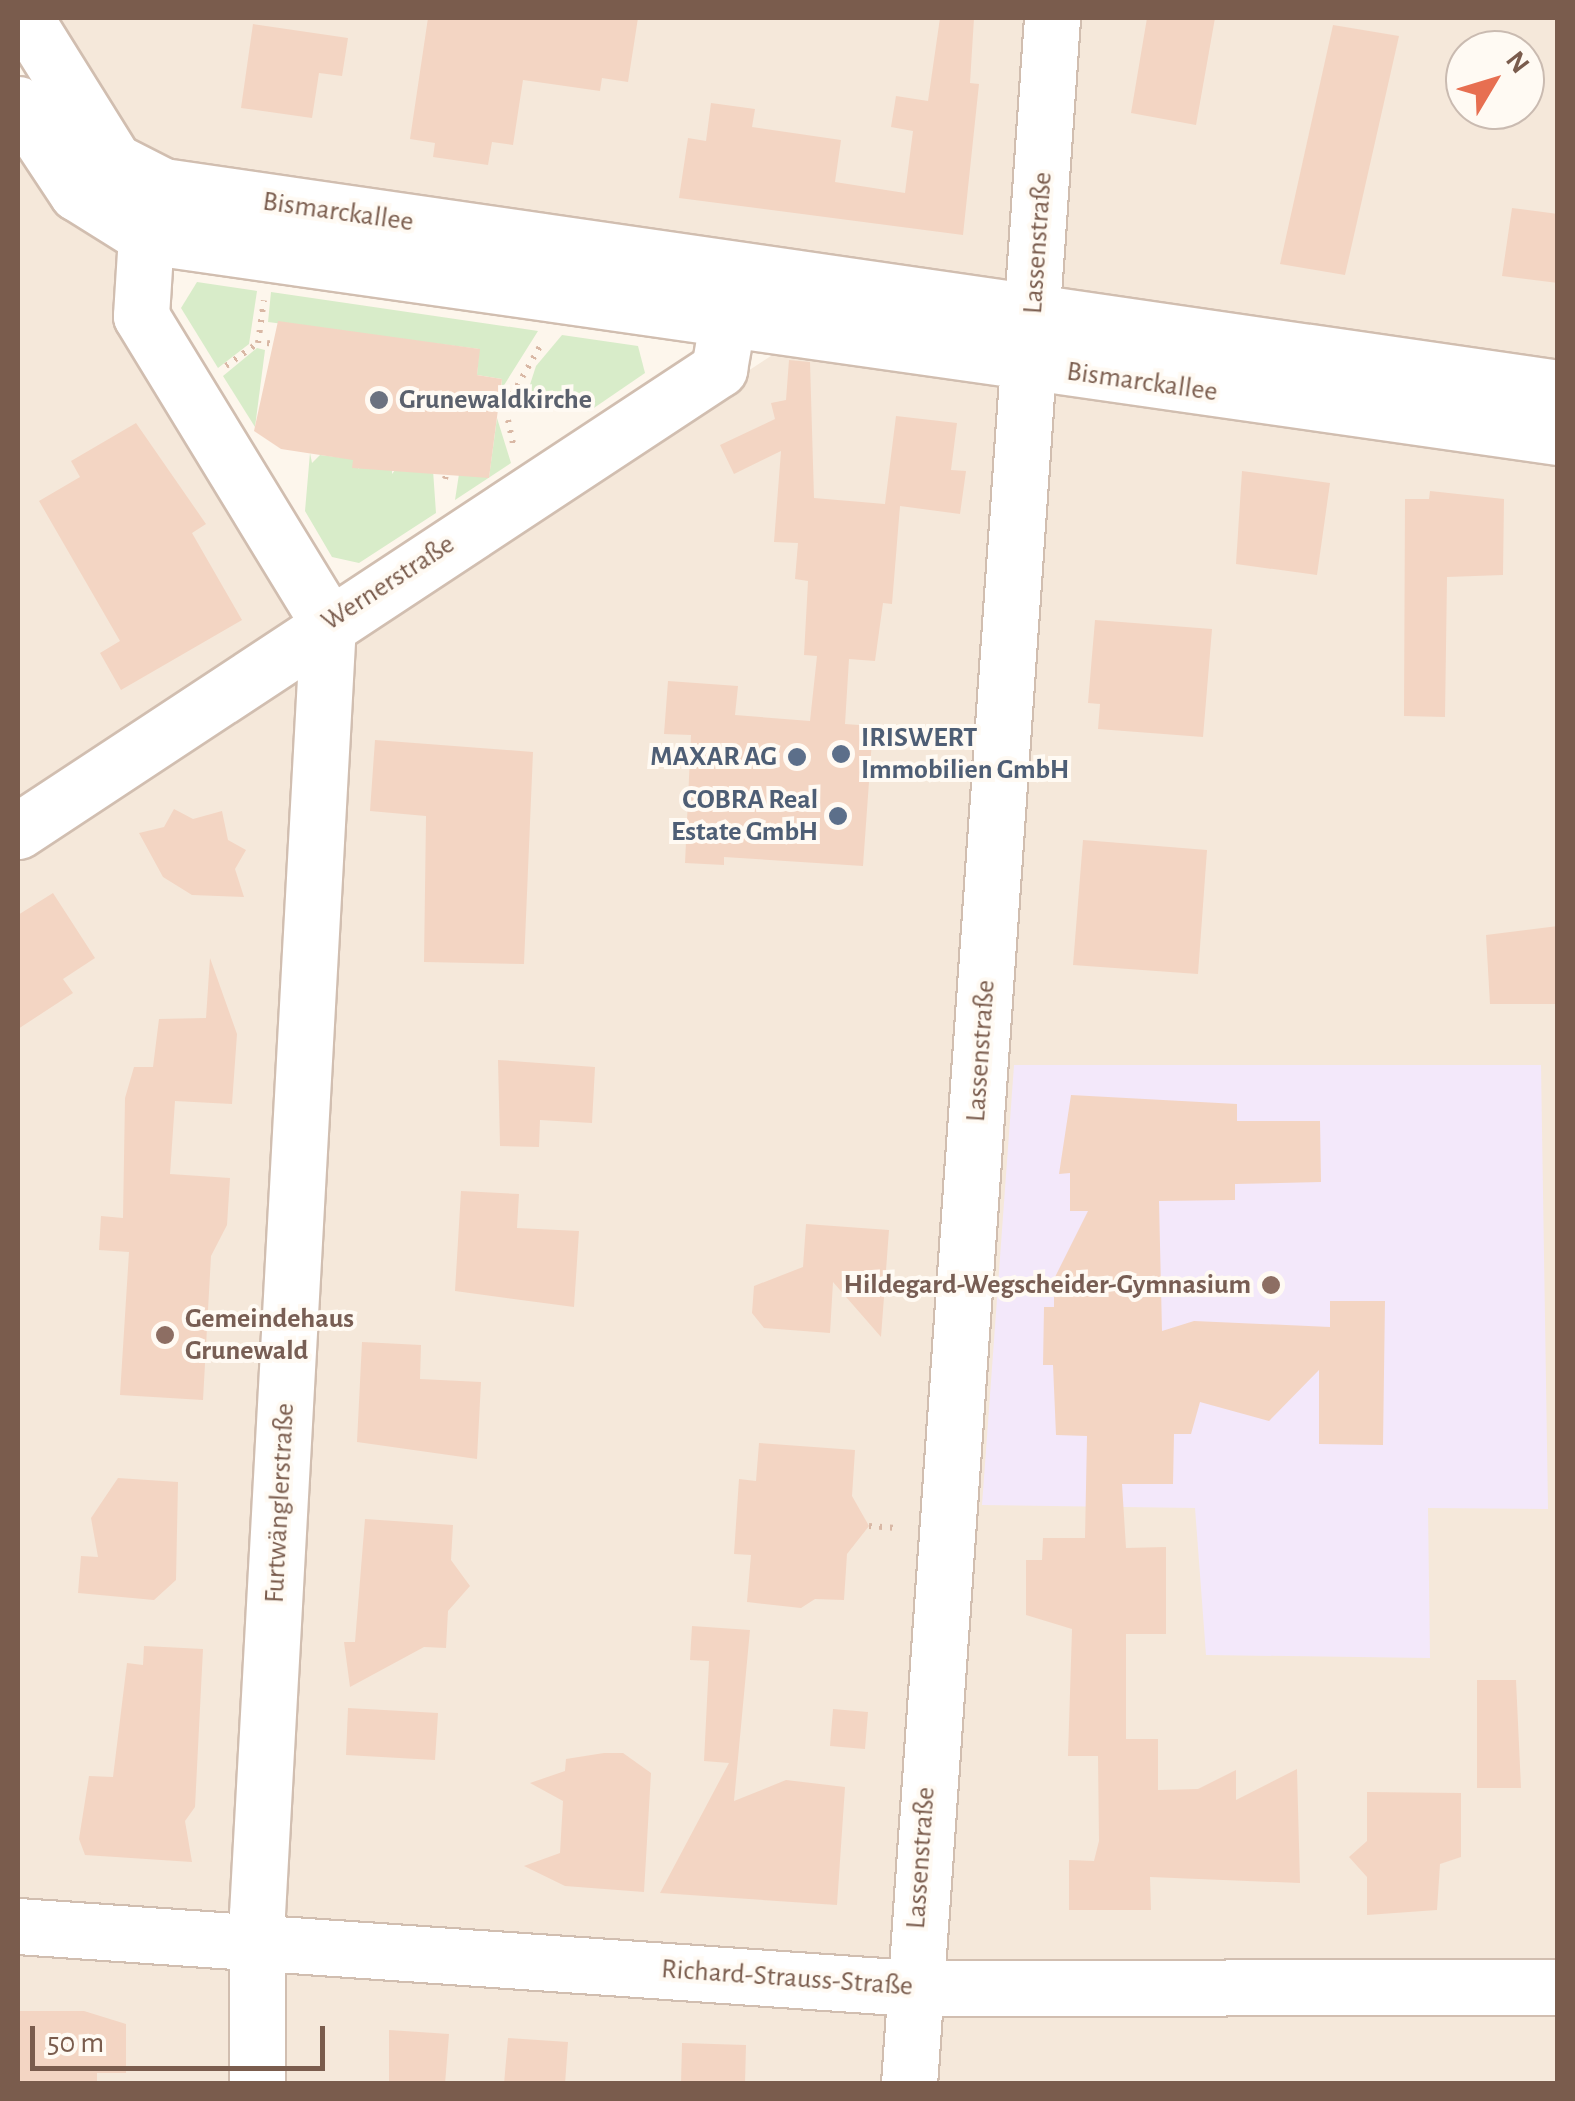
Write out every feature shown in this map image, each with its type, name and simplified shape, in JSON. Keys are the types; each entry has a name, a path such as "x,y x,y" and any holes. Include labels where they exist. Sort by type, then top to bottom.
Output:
{"street":[{"name":"Bismarckallee","path":"25,18 37,120 77,193 146,236 732,294 1034,312 1396,390 1558,437"},
{"name":"Lassenstraße","path":"908,2084 1052,18"},
{"name":"Bismarckallee","path":"37,120 163,186 732,294 1030,366 1396,390 1558,388"},
{"path":"146,236 141,316 328,622"},
{"name":"Wernerstraße","path":"18,831 328,622 719,369 732,294"},
{"name":"Furtwänglerstraße","path":"257,2084 256,1941 328,622"},
{"name":"Richard-Strauss-Straße","path":"18,1926 912,1988 1558,1986"}],"path":[{"path":"212,377 258,342 266,284"},
{"path":"512,395 550,332"},
{"path":"869,1526 916,1529"}],"shaded area":[{"path":"44,18 1037,18 1021,249 1005,285 147,166"},
{"path":"1073,18 1557,18 1557,375 1063,289"},
{"path":"19,159 111,238 296,607 292,629 18,811"},
{"path":"777,352 991,382 1000,392 898,1949 886,1966 290,1928 277,1916 352,631"},
{"path":"1052,391 1557,454 1557,1970 943,1970"},
{"path":"287,674 303,677 231,1923 18,1909 18,851"},
{"name":"Hildegard-Wegscheider-Gymnasium","path":"1014,1065 1541,1065 1548,1509 1428,1508 1430,1658 1206,1655 1195,1508 982,1505"},
{"path":"18,1944 228,1957 240,1972 240,2083 18,2083"},
{"path":"288,1962 884,2002 895,2023 892,2083 275,2083 274,1973"},
{"path":"939,2005 1557,2005 1557,2083 928,2084"}],"green space":[{"path":"197,282 257,291 249,344 218,368 181,308"},
{"path":"271,292 538,331 501,390 502,379 477,375 479,349 268,322"},
{"path":"562,335 638,346 645,373 588,412 525,400 536,366"},
{"path":"257,348 265,350 255,427 223,376"},
{"path":"497,418 511,463 455,500 459,474 489,477"},
{"path":"310,453 312,463 320,455 353,459 359,469 360,460 392,465 392,474 399,465 433,470 436,513 359,563 332,557 305,511"}],"building":[{"path":"428,18 638,18 628,82 602,78 600,91 523,80 513,145 492,142 488,165 433,157 435,143 410,139"},
{"path":"940,18 974,18 970,83 979,84 963,235 679,198 688,138 706,141 711,103 755,109 752,127 841,140 835,182 905,193 913,131 891,127 896,96 928,101"},
{"path":"1147,18 1215,18 1196,125 1131,113"},
{"path":"253,24 348,38 342,76 319,73 312,118 241,108"},
{"path":"1333,25 1399,36 1345,275 1280,264"},
{"path":"1512,208 1558,214 1558,283 1502,276"},
{"name":"Grunewaldkirche","path":"278,321 480,349 477,375 502,379 489,478 352,468 353,460 281,449 254,431"},
{"path":"789,360 810,362 814,498 885,504 896,416 957,423 951,470 966,471 960,514 900,506 892,604 883,603 875,661 849,659 845,724 873,726 863,866 724,857 724,865 685,863 691,735 664,734 668,681 738,686 735,715 810,721 817,656 804,655 808,581 795,579 798,543 774,542 781,451 734,474 720,445 775,419 771,403 786,400"},
{"path":"136,423 206,524 192,533 242,620 121,690 100,653 120,641 39,501 80,477 71,461"},
{"path":"1242,471 1330,483 1317,575 1236,564"},
{"path":"1430,491 1504,499 1503,575 1447,577 1445,717 1404,716 1405,499 1429,499"},
{"path":"1095,620 1212,629 1203,737 1098,729 1100,704 1088,703"},
{"path":"375,740 533,752 524,964 424,962 426,816 370,811"},
{"path":"174,809 193,819 222,811 228,840 246,850 235,869 244,897 192,895 163,877 139,833 164,827"},
{"path":"1083,840 1207,850 1198,974 1073,965"},
{"path":"53,893 95,958 63,979 73,993 18,1029 18,915"},
{"path":"1558,926 1558,1004 1490,1004 1486,935"},
{"path":"210,958 237,1034 232,1104 175,1101 170,1174 230,1178 227,1225 211,1256 203,1400 120,1395 129,1252 99,1250 101,1216 123,1218 125,1098 134,1067 153,1067 159,1019 206,1018"},
{"path":"498,1060 595,1067 592,1123 540,1120 539,1147 500,1146"},
{"path":"1071,1095 1237,1104 1237,1121 1320,1121 1321,1182 1235,1184 1235,1200 1159,1201 1162,1331 1194,1321 1330,1327 1330,1301 1385,1301 1383,1445 1319,1444 1319,1370 1269,1421 1200,1402 1191,1434 1174,1434 1173,1484 1122,1484 1126,1548 1166,1547 1166,1634 1126,1634 1126,1739 1158,1739 1158,1790 1198,1789 1236,1770 1236,1800 1297,1769 1300,1883 1150,1877 1151,1910 1069,1910 1069,1860 1094,1861 1099,1841 1098,1756 1068,1756 1072,1629 1026,1615 1026,1560 1042,1560 1043,1538 1085,1538 1087,1436 1056,1435 1053,1365 1043,1365 1044,1307 1054,1307 1054,1279 1088,1211 1070,1211 1070,1173 1059,1174"},
{"path":"461,1191 519,1194 517,1228 579,1231 574,1307 455,1291"},
{"path":"806,1224 889,1230 881,1337 833,1282 830,1333 764,1328 752,1313 754,1286 803,1267"},
{"path":"362,1342 421,1345 420,1379 481,1382 477,1459 357,1442"},
{"path":"759,1443 855,1450 852,1496 869,1526 847,1554 844,1600 815,1599 801,1608 747,1602 751,1555 734,1554 739,1479 756,1481"},
{"path":"118,1478 178,1482 176,1580 154,1600 78,1593 81,1556 98,1557 91,1518"},
{"path":"365,1519 453,1525 451,1560 470,1586 448,1611 446,1648 424,1647 350,1687 344,1642 355,1642"},
{"path":"692,1626 750,1630 734,1801 786,1780 845,1787 837,1905 660,1893 729,1763 704,1761 709,1661 690,1660"},
{"path":"144,1646 203,1649 195,1807 185,1821 192,1862 85,1855 79,1839 89,1776 113,1777 127,1663 143,1665"},
{"path":"1477,1680 1516,1680 1521,1788 1477,1788"},
{"path":"348,1708 438,1713 435,1760 346,1755"},
{"path":"833,1709 868,1712 865,1749 830,1746"},
{"path":"623,1753 651,1773 644,1892 565,1886 524,1866 560,1853 563,1801 530,1783 565,1771 566,1759"},
{"path":"1367,1792 1461,1793 1461,1857 1440,1864 1437,1910 1367,1915 1367,1877 1349,1857 1367,1841"},
{"path":"18,2011 84,2011 126,2024 126,2073 97,2073 97,2084 18,2084"},
{"path":"389,2030 449,2034 445,2084 389,2084"},
{"path":"508,2038 568,2042 565,2084 504,2084"},
{"path":"682,2043 746,2045 745,2084 681,2084"}],"place":[{"name":"Grunewaldkirche","path":"379,400"},
{"name":"IRISWERT Immobilien GmbH","path":"841,754"},
{"name":"MAXAR AG","path":"797,757"},
{"name":"COBRA Real Estate GmbH","path":"838,816"},
{"name":"Hildegard-Wegscheider-Gymnasium","path":"1271,1285"},
{"name":"Gemeindehaus Grunewald","path":"165,1335"}]}
